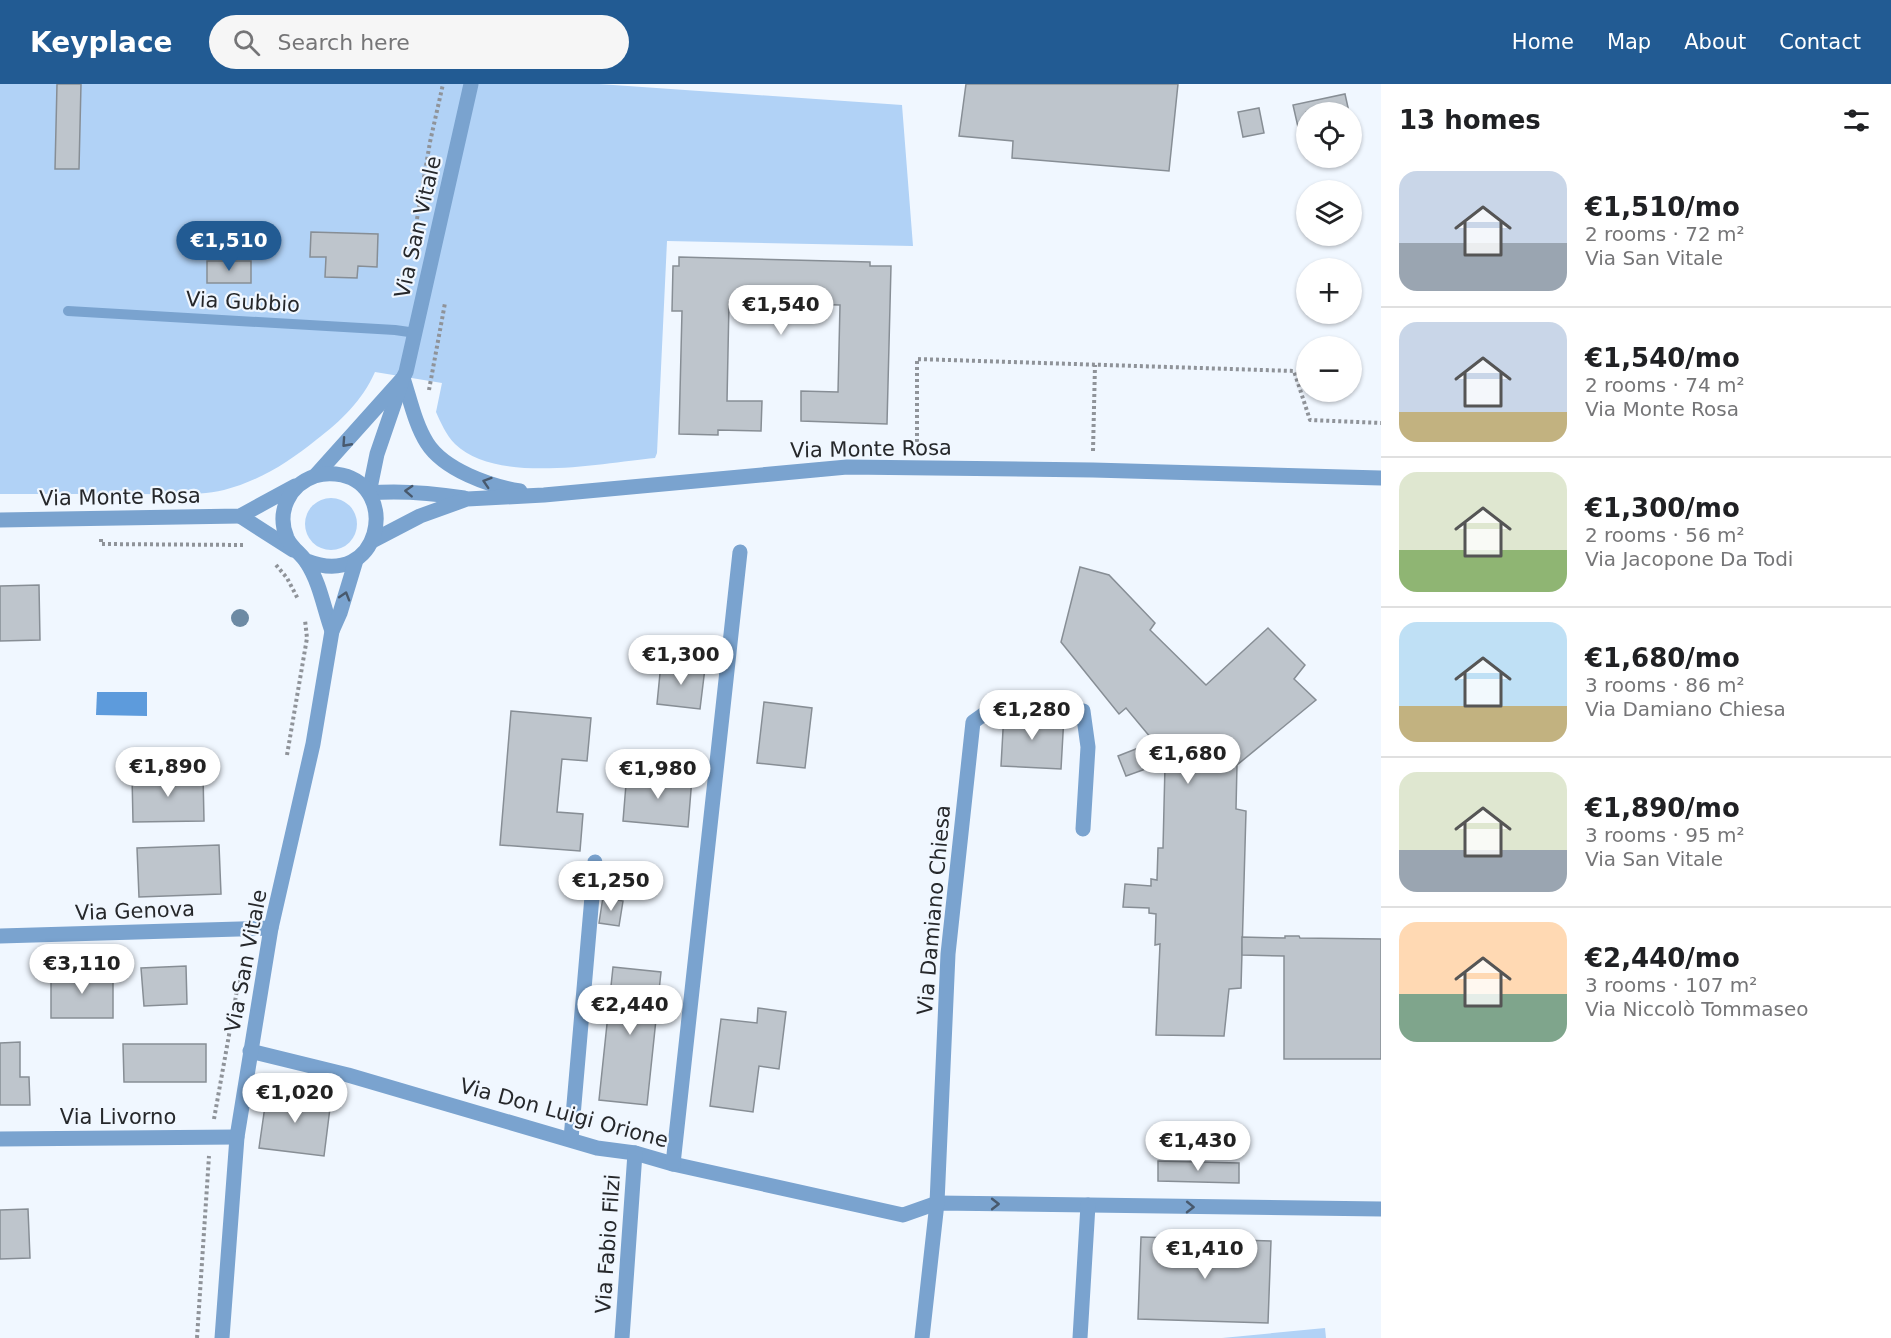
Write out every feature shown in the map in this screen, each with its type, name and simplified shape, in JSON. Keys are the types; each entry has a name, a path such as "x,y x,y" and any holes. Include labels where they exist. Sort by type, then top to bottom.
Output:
{"street":[{"name":"Via San Vitale","path":"369,493 377,454 416,333 471,84"},
{"name":"Via San Vitale","path":"316,475 403,378"},
{"path":"403,378 427,444 447,463 467,475 489,483 512,490 544,495"},
{"name":"Via Monte Rosa","path":"372,541 420,516 467,499 544,495 847,467 1092,470 1381,478"},
{"path":"240,516 301,556 321,567 336,567 352,563 364,554 372,541 376,515 369,493 362,485 351,478 325,473 316,475 296,486 287,500 283,518 287,539 301,556"},
{"name":"Via Monte Rosa","path":"0,520 240,516 296,486"},
{"path":"369,493 395,490 416,491 467,499"},
{"path":"673,1164 740,552"},
{"name":"Via San Vitale","path":"301,556 318,586 332,631"},
{"name":"Via San Vitale","path":"222,1338 237,1137 250,1051 272,928 313,744 332,631 340,613 356,560"},
{"name":"Via Damiano Chiesa","path":"922,1338 937,1203 948,954 973,722 1004,700 1083,711 1088,747 1083,829"},
{"path":"571,1139 595,862"},
{"name":"Via Genova","path":"0,936 272,928"},
{"name":"Via Don Luigi Orione","path":"250,1051 348,1075 597,1148 635,1153 673,1164 903,1215 937,1203"},
{"name":"Via Livorno","path":"0,1139 237,1137"},
{"name":"Via Fabio Filzi","path":"622,1338 635,1153"},
{"path":"937,1203 1381,1209"},
{"path":"1080,1338 1088,1205"}],"lane":[{"name":"Via Gubbio","path":"68,311 416,333"}],"path":[{"path":"416,225 430,142 443,84"},
{"path":"916,451 917,359 1294,371 1310,420 1381,423"},
{"path":"1092,470 1095,365"},
{"path":"428,400 431,376"},
{"path":"102,544 240,544"}],"shaded area":[{"path":"0,84 599,84 902,105 913,246 667,241 655,458 580,467 523,468 473,457 449,437 436,412 442,383 375,372 357,401 325,433 284,463 237,486 214,492 183,494 0,494"},
{"path":"331,498 341,500 349,506 355,514 357,524 355,534 349,542 341,548 331,550 321,548 313,542 307,534 305,524 307,514 313,506 321,500"},
{"path":"1325,1328 1326,1338 1222,1338"}],"water":[{"path":"97,692 147,692 147,716 96,715"}],"building":[{"path":"57,84 81,84 79,169 55,169"},
{"path":"966,84 1178,84 1169,171 1012,158 1013,141 959,136"},
{"path":"1345,94 1347,102 1307,102"},
{"path":"1259,108 1264,133 1243,137 1238,112"},
{"path":"311,232 378,234 377,267 358,266 357,278 325,277 326,257 310,257"},
{"path":"679,257 870,262 870,266 891,266 887,424 801,421 801,391 838,392 840,305 729,302 727,401 762,401 761,431 718,430 718,435 679,434 682,311 672,311 673,266 679,266"},
{"path":"207,261 251,261 251,283 207,283"},
{"path":"1080,567 1109,575 1155,623 1150,630 1206,685 1268,628 1305,665 1294,679 1316,700 1237,765 1236,809 1246,811 1241,988 1229,989 1224,1036 1156,1035 1160,944 1155,945 1156,914 1149,913 1149,908 1123,907 1125,884 1151,886 1151,879 1157,880 1158,848 1163,848 1165,765 1154,769 1151,767 1126,776 1118,756 1141,747 1141,742 1151,738 1126,708 1119,714 1061,642"},
{"path":"39,585 40,640 0,641 0,586"},
{"path":"661,663 705,668 700,709 657,704"},
{"path":"764,702 812,708 805,768 757,763"},
{"path":"511,711 591,718 587,761 562,759 557,812 583,814 580,851 500,845"},
{"path":"1004,712 1064,716 1061,769 1001,766"},
{"path":"627,772 692,778 688,827 623,821"},
{"path":"203,774 204,821 133,822 132,775"},
{"path":"219,845 221,894 139,897 137,848"},
{"path":"603,897 623,901 619,926 599,923"},
{"path":"1285,936 1381,939 1381,1059 1284,1059 1284,956 1242,955 1242,937 1285,938"},
{"path":"186,966 187,1004 144,1006 141,968"},
{"path":"613,967 661,972 647,1105 599,1100"},
{"path":"51,972 113,972 113,1018 51,1018"},
{"path":"758,1008 786,1012 779,1069 759,1066 753,1112 710,1106 721,1019 757,1023"},
{"path":"20,1042 20,1077 29,1077 30,1105 0,1105 0,1043"},
{"path":"123,1044 206,1044 206,1082 124,1082"},
{"path":"267,1092 331,1100 324,1156 259,1148"},
{"path":"1158,1161 1239,1163 1239,1183 1158,1181"},
{"path":"28,1209 30,1258 0,1259 0,1210"},
{"path":"1141,1237 1271,1241 1268,1323 1138,1319"}]}
